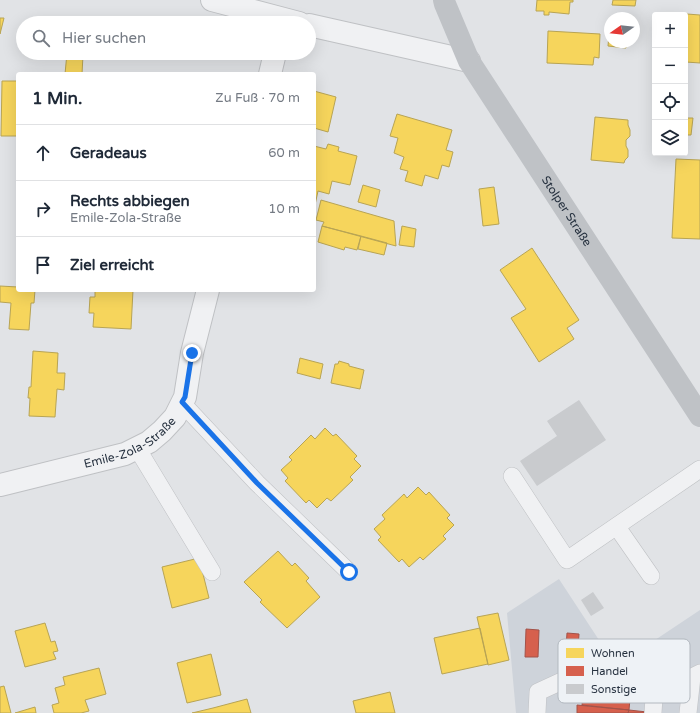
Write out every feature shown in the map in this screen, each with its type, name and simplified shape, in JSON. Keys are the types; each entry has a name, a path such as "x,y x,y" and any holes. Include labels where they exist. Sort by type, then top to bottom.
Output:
{"main road":[{"name":"Stolper Straße","path":"444,0 469,61 700,416"}],"street":[{"path":"212,0 268,16"},
{"path":"316,27 469,61"},
{"path":"270,72 273,60"},
{"name":"Emile-Zola-Straße","path":"0,485 125,454 149,442 162,431 175,417 185,397 192,353 207,292"}],"lane":[{"path":"182,402 257,483 349,572"},
{"path":"137,448 212,572"},
{"path":"512,476 567,560 700,469"},
{"path":"617,527 651,576"},
{"path":"688,713 696,675"},
{"path":"536,713 538,692 558,683"},
{"path":"653,713 654,703"}],"shaded area":[{"path":"559,579 598,639 558,639 558,703 690,703 690,639 656,639 700,610 700,713 516,713 507,613"}],"building: Wohnen":[{"path":"537,0 573,0 573,2 570,2 569,14 549,12 549,15 544,15 544,11 536,11"},
{"path":"613,0 636,0 635,6 612,5"},
{"path":"688,14 700,15 700,63 688,62"},
{"path":"0,18 4,18 0,34"},
{"path":"548,31 600,34 599,58 594,57 593,65 547,63"},
{"path":"66,60 83,60 82,72 65,72"},
{"path":"2,81 16,81 16,136 1,136"},
{"path":"316,92 336,97 328,132 316,129"},
{"path":"397,114 452,130 446,150 453,152 449,167 442,165 438,179 425,175 422,186 405,181 408,171 400,169 404,157 394,153 398,138 390,136"},
{"path":"595,117 628,120 630,136 626,140 628,157 624,163 591,160"},
{"path":"688,118 693,118 691,135 688,135"},
{"path":"328,144 339,147 338,151 357,156 350,185 332,181 329,194 318,191 316,200 316,146 326,149"},
{"path":"676,159 700,160 700,239 672,238"},
{"path":"363,185 380,190 376,207 358,202"},
{"path":"494,187 499,224 483,226 479,189"},
{"path":"321,200 394,221 396,246 322,226 324,222 316,220"},
{"path":"322,226 361,236 357,250 345,247 344,250 318,242"},
{"path":"402,226 416,229 414,247 399,245"},
{"path":"361,236 387,243 384,255 358,249"},
{"path":"532,248 579,320 567,328 574,339 539,362 511,318 526,309 500,270"},
{"path":"0,286 16,287 16,292 35,292 34,303 31,303 29,330 9,329 11,303 0,302"},
{"path":"95,292 133,292 131,329 93,327 94,313 89,313 90,297 95,297"},
{"path":"33,351 58,353 57,373 65,373 64,390 57,389 55,417 29,416 30,398 28,398 29,387 31,387"},
{"path":"300,358 323,364 320,379 297,373"},
{"path":"339,361 349,364 349,366 364,370 360,389 331,383 335,364 338,364"},
{"path":"325,428 333,436 336,434 357,456 354,459 361,466 350,477 353,480 331,501 327,498 317,508 309,500 306,503 285,481 288,478 281,470 292,460 289,457 311,435 315,439"},
{"path":"418,487 426,495 429,492 450,515 447,518 454,525 443,536 446,539 423,560 420,557 409,567 402,559 399,562 378,540 381,537 374,529 385,519 382,515 404,494 407,498"},
{"path":"278,551 292,566 295,563 309,578 306,581 320,597 287,628 260,602 262,600 244,582"},
{"path":"199,558 209,598 172,608 162,567"},
{"path":"498,613 509,660 488,665 477,617"},
{"path":"45,623 51,642 55,641 58,651 53,652 56,659 25,667 15,631"},
{"path":"480,628 488,664 442,674 434,638"},
{"path":"211,654 221,695 187,703 177,663"},
{"path":"99,668 106,694 85,700 89,711 81,713 54,713 52,705 59,703 55,688 65,685 63,677"},
{"path":"4,686 11,713 0,713 0,687"},
{"path":"390,692 395,713 356,713 353,701"},
{"path":"247,699 251,713 192,713 213,708"},
{"path":"35,707 36,713 15,713"}],"building: Handel":[{"path":"526,629 539,630 538,657 525,657"},
{"path":"567,633 579,634 579,639 567,639"},
{"path":"582,703 630,703 629,710 582,705"},
{"path":"577,705 629,710 628,713 577,713"},
{"path":"629,710 656,713 628,713"}],"building: Sonstige":[{"path":"579,400 606,440 537,486 520,461 557,436 547,421"},
{"path":"593,592 604,608 591,616 581,600"}],"route":[{"path":"192,353 185,397 182,402 257,483 349,572"}]}
